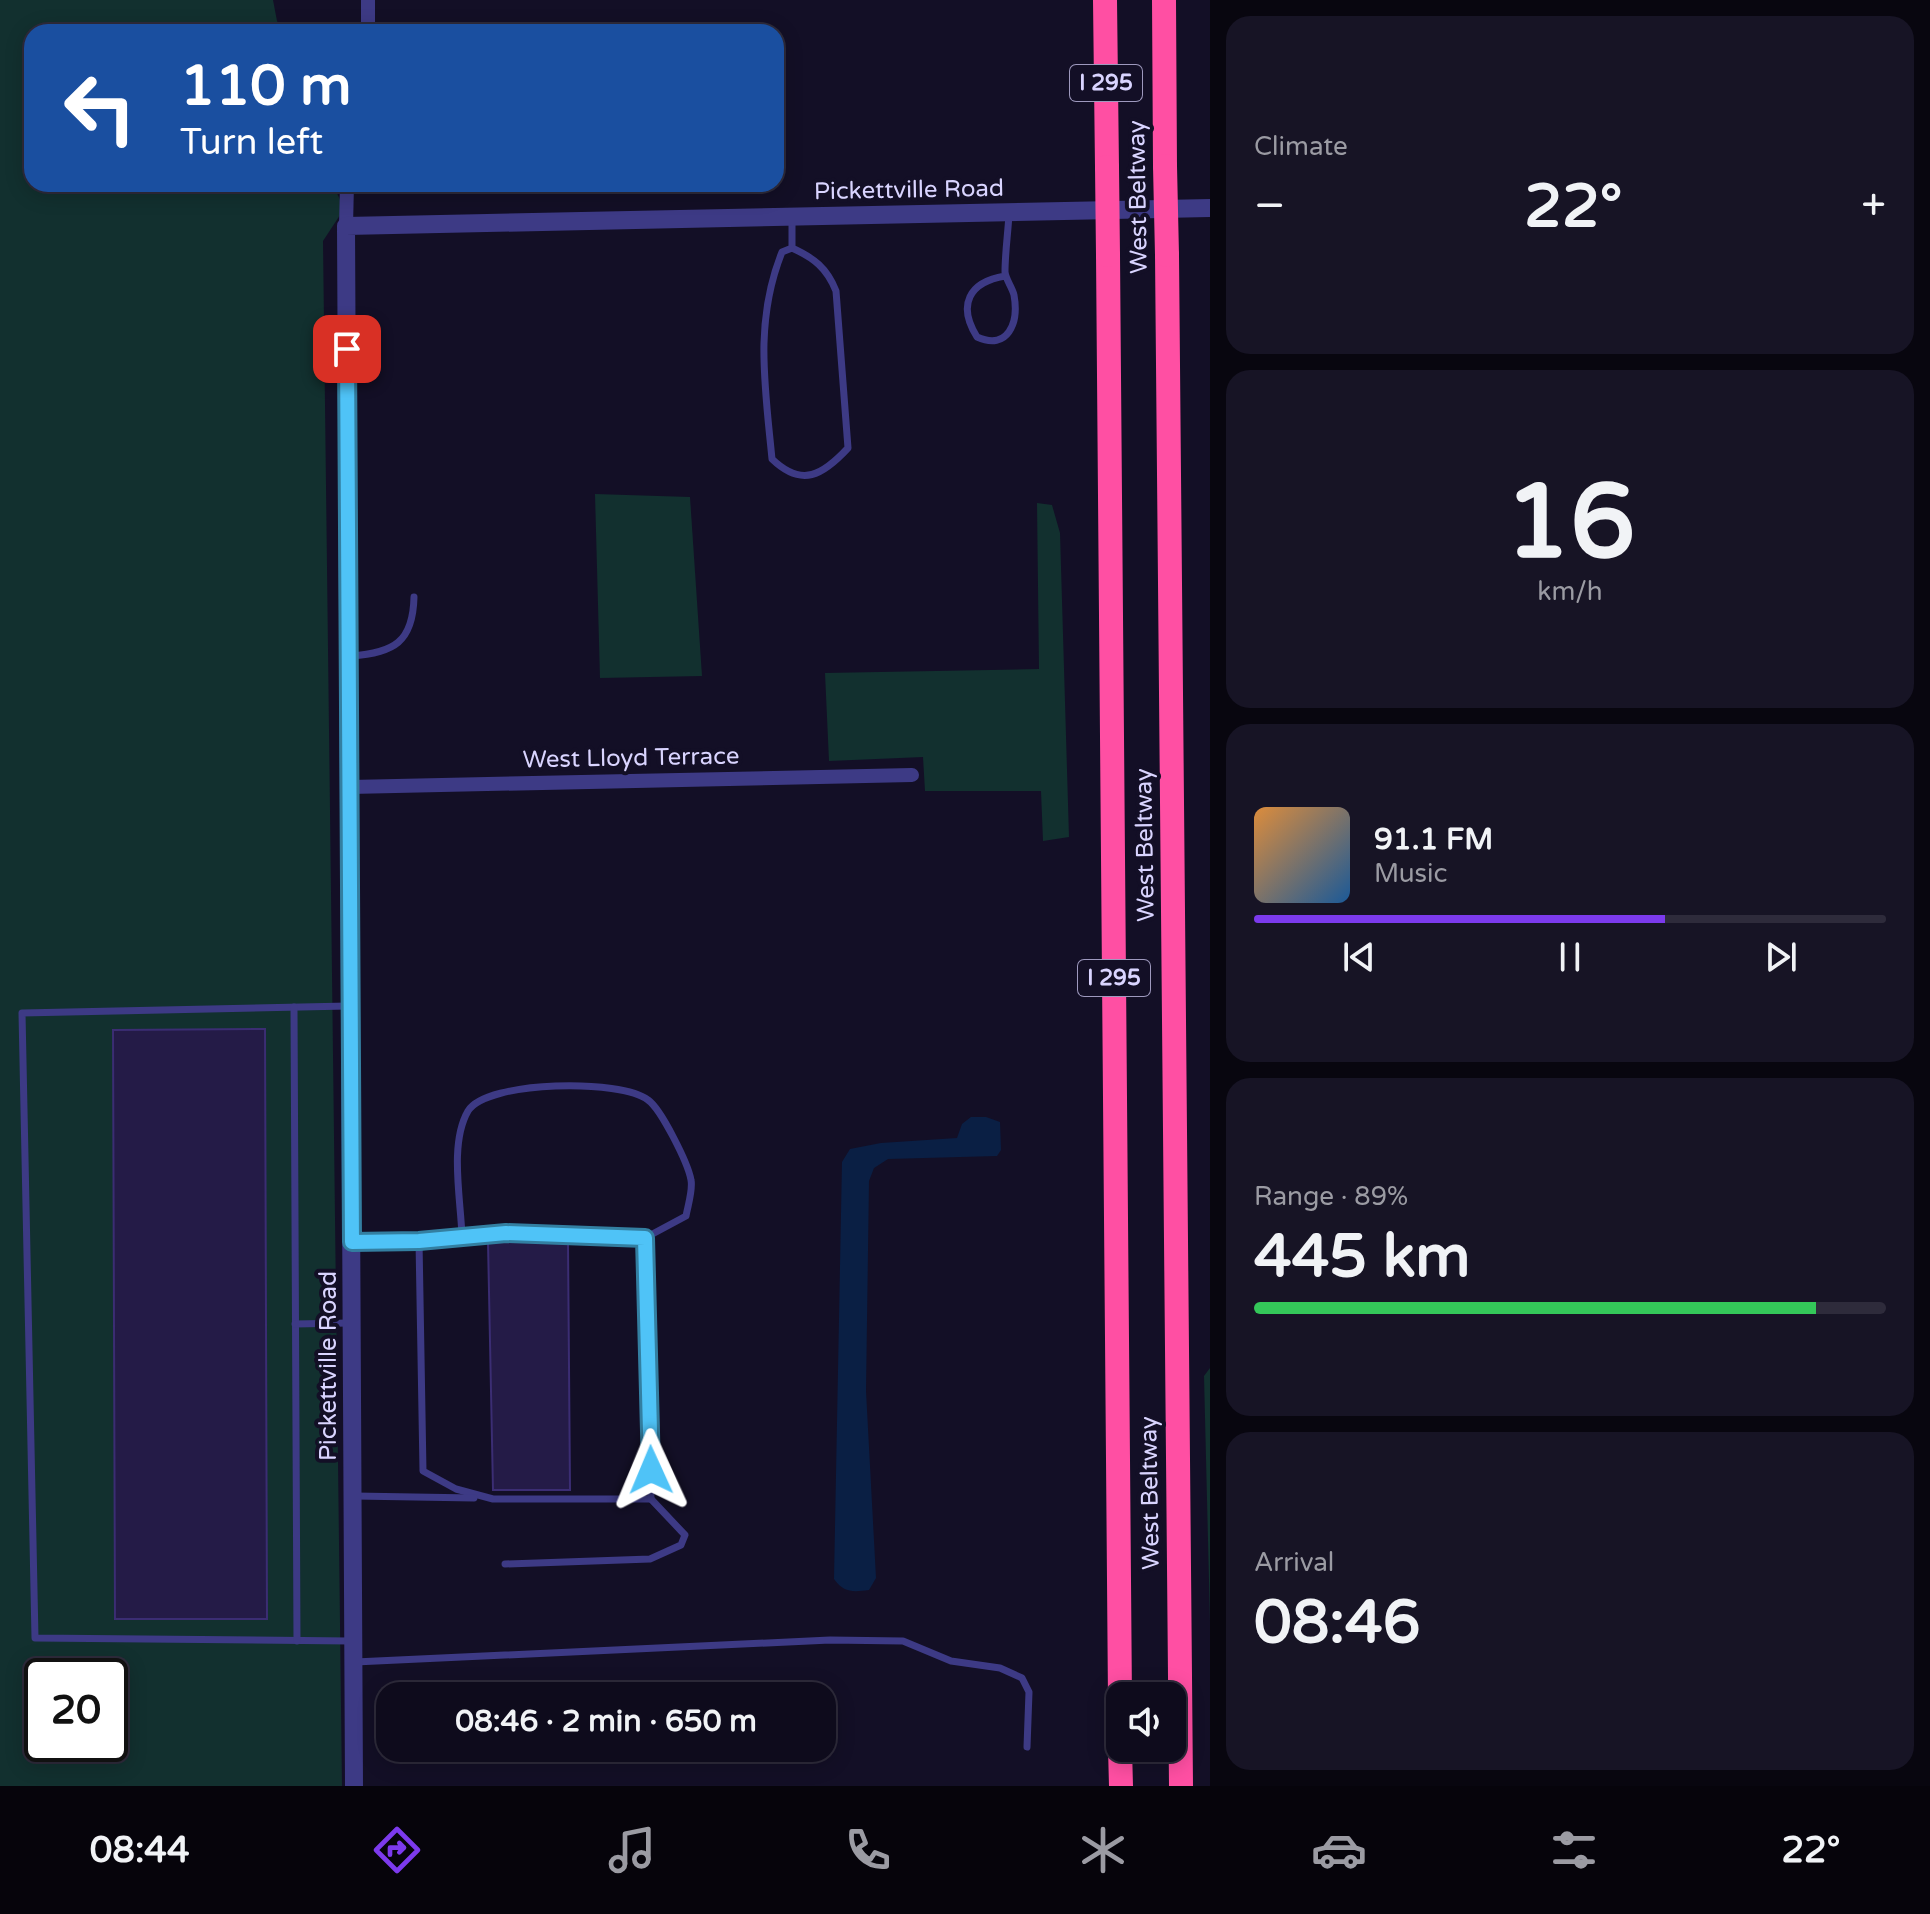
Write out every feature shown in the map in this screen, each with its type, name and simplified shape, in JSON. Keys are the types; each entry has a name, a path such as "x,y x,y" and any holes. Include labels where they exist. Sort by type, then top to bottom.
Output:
{"highway":[{"name":"West Beltway","path":"1105,0 1120,1682"},
{"name":"West Beltway","path":"1164,0 1181,1786"},
{"path":"1120,1762 1121,1786"}],"street":[{"path":"368,0 368,24"},
{"path":"346,226 347,192"},
{"name":"Pickettville Road","path":"354,1786 346,226 1210,208"},
{"name":"West Lloyd Terrace","path":"350,787 912,775"}],"lane":[{"path":"1005,276 977,286 968,296 965,308 977,337 990,343 1003,339 1012,331 1016,315 1014,292 1005,276 1009,212"},
{"path":"792,217 792,248"},
{"path":"792,248 819,263 829,273 836,291 848,404 848,448 833,464 808,477 788,475 772,459 768,418 763,328 768,287 782,252 792,248"},
{"path":"349,656 374,654 398,643 412,624 414,597"},
{"path":"351,1006 22,1013 35,1638 353,1641"},
{"path":"294,1007 297,1641"},
{"path":"352,1242 419,1241 520,1233 645,1238 686,1216 692,1181 670,1131 649,1100 618,1087 527,1088 487,1095 469,1110 459,1146 462,1237"},
{"path":"505,1564 650,1559 681,1545 685,1535 651,1499 645,1238"},
{"path":"419,1241 423,1471 456,1489 487,1498"},
{"path":"295,1324 352,1323"},
{"path":"353,1496 651,1499"},
{"path":"353,1662 830,1640 903,1641 951,1661 1000,1668 1022,1678 1029,1692 1027,1747"}],"green space":[{"path":"0,0 273,0 279,24 24,24 24,192 337,192 344,209 323,241 342,1786 0,1786"},
{"path":"595,494 690,497 702,676 600,678"},
{"path":"1037,503 1052,505 1060,533 1069,837 1043,841 1041,791 925,791 923,757 829,761 825,673 1039,669"},
{"path":"1210,1368 1210,1622 1204,1376"}],"water":[{"path":"971,1117 986,1117 1000,1122 1001,1150 997,1156 888,1159 874,1168 869,1181 866,1391 876,1578 869,1590 849,1590 834,1579 842,1162 850,1149 881,1143 957,1138 962,1124"}],"building":[{"path":"265,1029 267,1619 115,1619 113,1030"},
{"path":"488,1242 568,1242 570,1490 493,1490"}],"route":[{"path":"347,349 352,1242 419,1241 506,1233 578,1233 645,1238 651,1470"}]}
